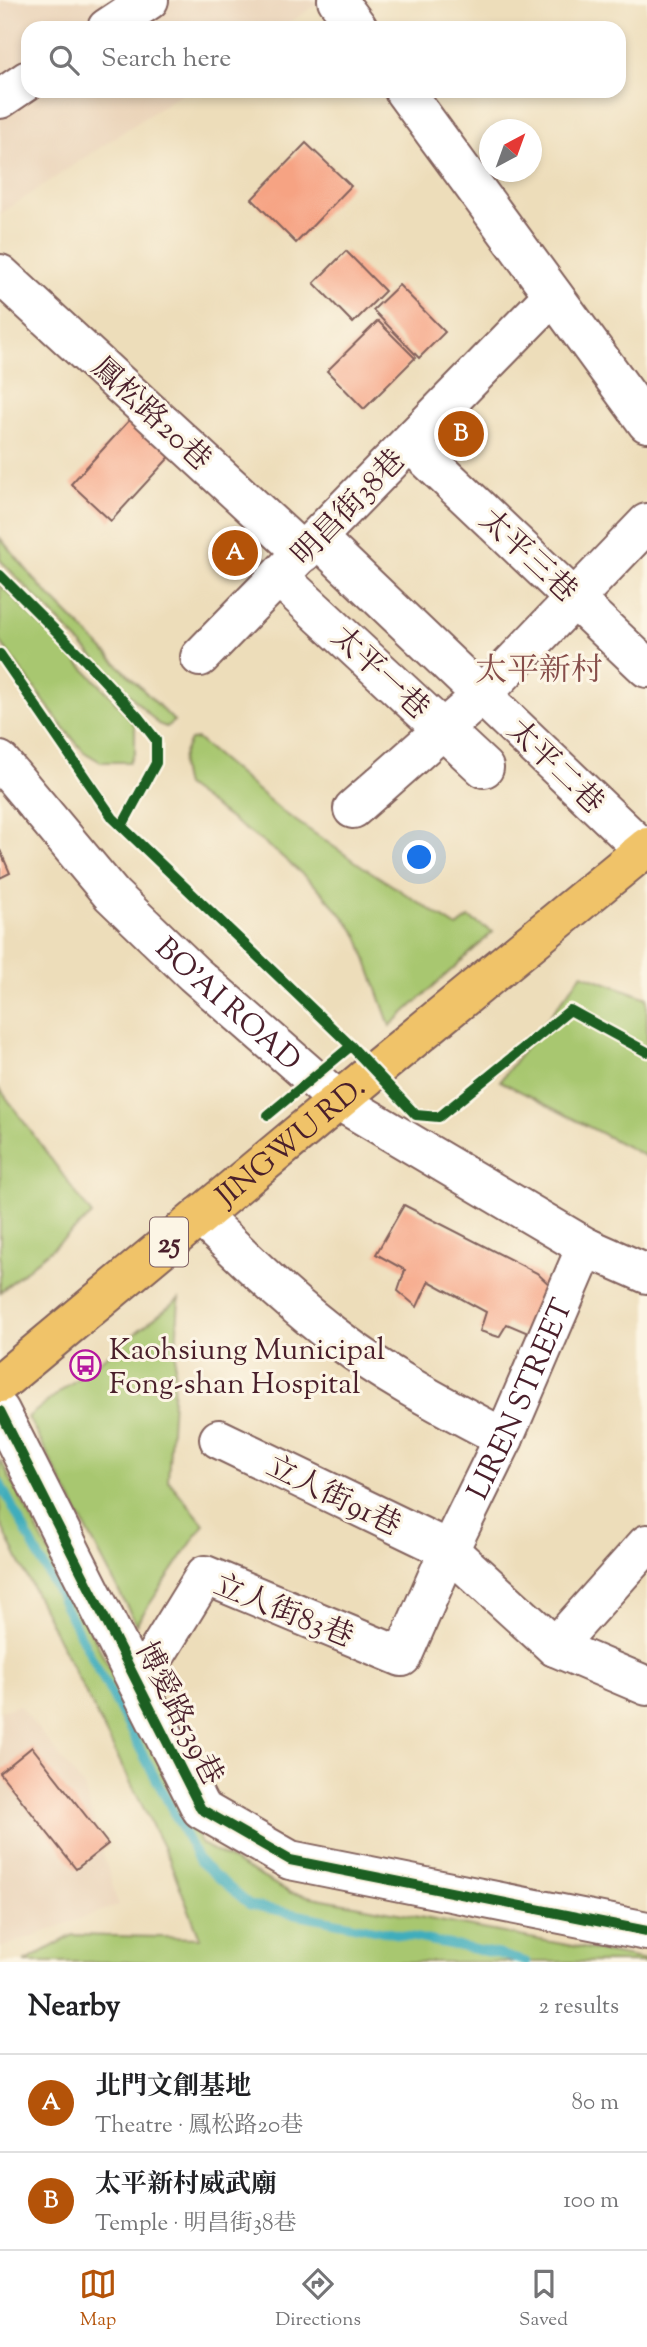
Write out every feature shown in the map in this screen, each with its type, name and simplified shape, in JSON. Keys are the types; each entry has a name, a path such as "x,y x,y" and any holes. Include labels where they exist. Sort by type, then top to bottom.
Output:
{"main road":[{"name":"JINGWU RD.","path":"0,1383 645,848"}],"street":[{"path":"118,21 149,0"},
{"path":"337,0 353,21"},
{"path":"0,99 21,85"},
{"path":"409,98 647,423"},
{"name":"鳳松路20巷","path":"0,274 300,556"},
{"name":"明昌街38巷","path":"200,657 553,295"},
{"name":"太平三巷","path":"410,443 647,668"},
{"path":"353,809 482,695 647,523"},
{"name":"太平二巷","path":"300,556 482,695 645,848"},
{"name":"太平一巷","path":"300,556 443,730 484,768"},
{"name":"BO'AI ROAD","path":"0,761 112,895 194,974 339,1101 586,1247 647,1274"},
{"path":"200,1216 283,1293 339,1340 410,1387 504,1438"},
{"name":"LIREN STREET","path":"402,1657 449,1550 504,1438 586,1247"},
{"name":"博愛路539巷","path":"0,1411 201,1809 290,1860 647,1930"},
{"name":"立人街91巷","path":"219,1439 449,1550"},
{"path":"555,1647 647,1544"},
{"path":"449,1550 555,1647 647,1686"},
{"name":"立人街83巷","path":"138,1684 205,1574 402,1657"}],"shaded area":[{"path":"0,0 324,0 292,21 21,21 21,98 174,98 0,214"},
{"path":"19,1705 84,1787 118,1905 0,1948 0,1711"}],"green space":[{"path":"0,538 41,587 174,721 166,727 158,724 0,560"},
{"path":"0,584 108,693 135,725 135,752 129,762 101,762 84,752 0,641"},
{"path":"197,739 283,812 362,866 457,927 469,918 493,932 390,1026 358,936 347,921 319,889 279,854 185,786 182,758 190,740"},
{"path":"582,974 647,998 647,1157 500,1081"},
{"path":"0,1089 92,1215 0,1292"},
{"path":"179,1299 168,1480 204,1524 136,1624 28,1417"},
{"path":"0,1459 202,1844 291,1893 647,1962 24,1962 73,1935 200,1938 169,1859 0,1523"}],"building":[{"path":"306,143 351,186 296,243 252,199"},
{"path":"346,251 385,291 353,323 314,283"},
{"path":"399,285 445,332 419,358 373,310"},
{"path":"378,321 415,358 364,409 327,371"},
{"path":"136,413 176,450 111,521 71,484"},
{"path":"0,850 10,873 0,878"},
{"path":"404,1205 537,1273 552,1287 535,1336 507,1324 499,1337 480,1331 486,1312 429,1281 417,1307 398,1291 405,1270 376,1254"},
{"path":"32,1747 108,1844 76,1869 0,1773"}],"waterway":[{"path":"0,1483 199,1861 250,1905 503,1955 526,1962"}],"cycle path":[{"path":"0,575 86,661 156,740 156,763 122,826"},
{"path":"0,654 113,818 351,1046 416,1115 439,1117 570,1010 647,1052"},
{"path":"268,1115 351,1046"},
{"path":"0,1411 201,1809 290,1860 647,1931"}],"place":[{"name":"太平新村威武廟","path":"461,434"},
{"name":"北門文創基地","path":"235,553"},
{"name":"Kaohsiung Municipal Fong-shan Hospital","path":"86,1366"}],"district":[{"name":"太平新村","path":"539,669"}]}
